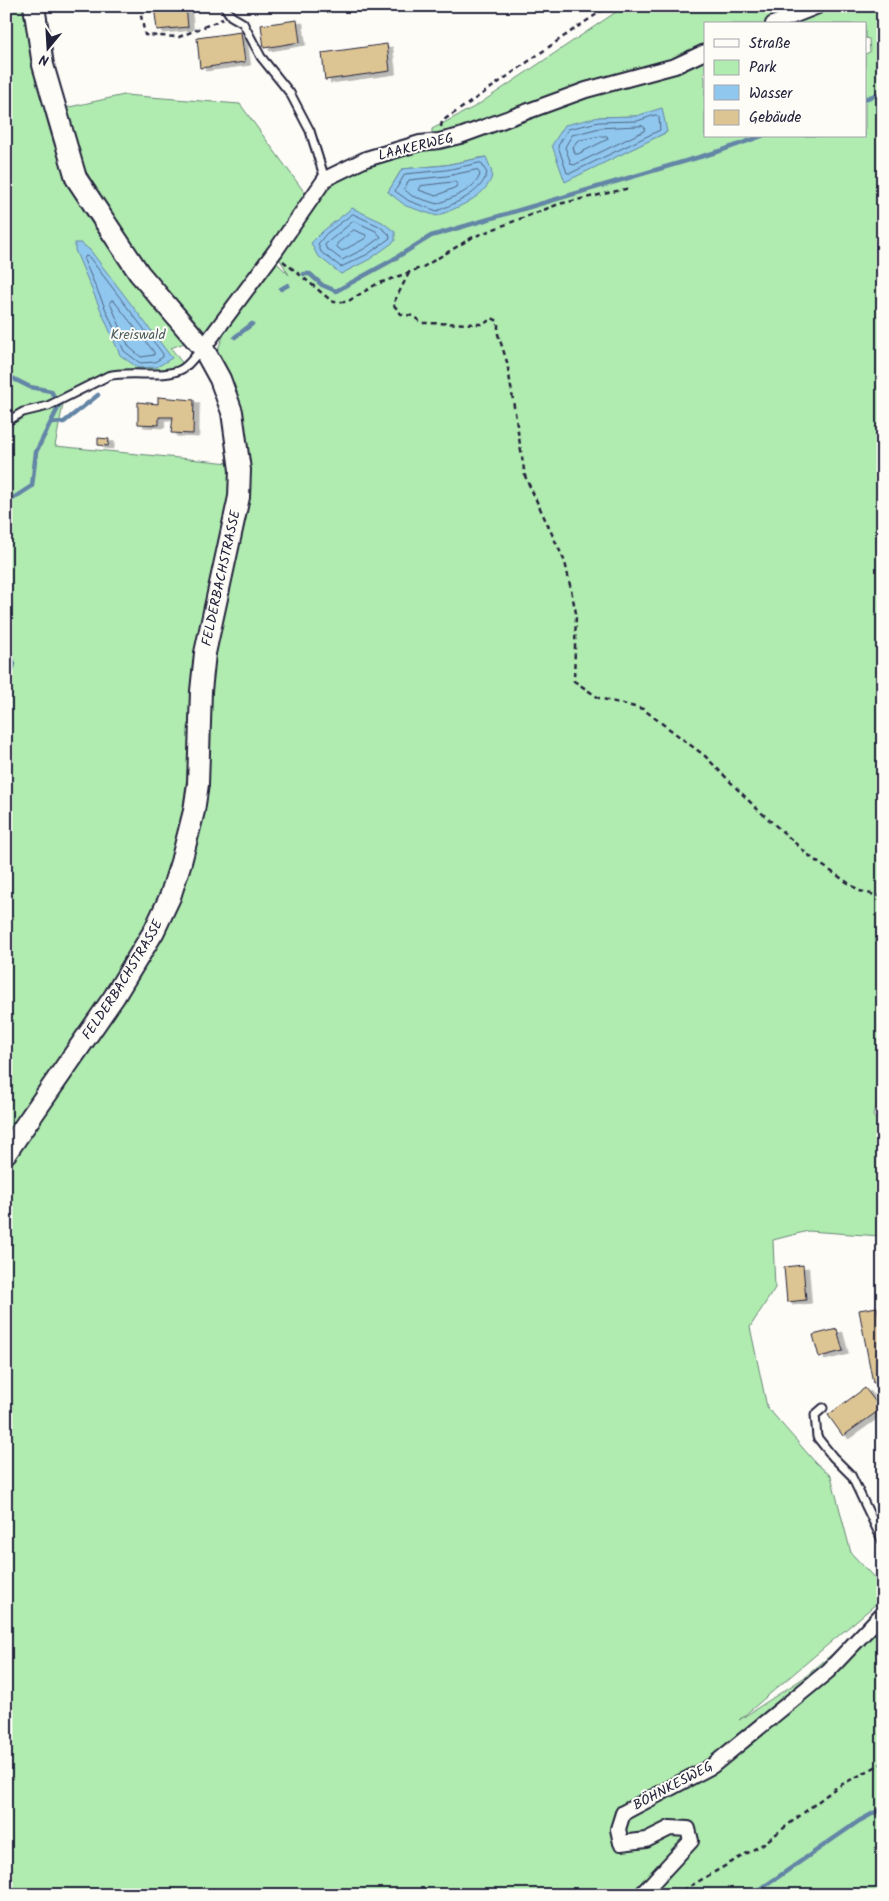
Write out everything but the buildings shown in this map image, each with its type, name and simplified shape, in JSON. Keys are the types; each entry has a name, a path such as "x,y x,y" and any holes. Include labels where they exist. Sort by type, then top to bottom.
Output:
{"street":[{"name":"FELDERBACHSTRASSE","path":"6,1154 114,997 154,931 170,897 189,833 198,784 201,691 205,653 239,496 240,470 232,412 220,379 203,348 139,273 76,178 43,65 34,6"},
{"path":"778,22 818,6"},
{"name":"LAAKERWEG","path":"203,348 273,254 325,179 366,159 420,143 460,136 586,90 675,66 704,52"},
{"name":"BÖHNKESWEG","path":"641,1895 691,1841 688,1829 670,1828 646,1840 622,1843 618,1830 623,1813 712,1766 828,1671 883,1613"}],"lane":[{"path":"224,6 231,16 243,23 260,57 290,93 310,131 325,179"},
{"path":"6,422 23,412 48,406 108,376 118,373 166,373 182,369 203,348"},
{"path":"823,1408 815,1415 818,1437 850,1475 883,1542"}],"path":[{"path":"139,6 145,34 179,36 231,16"},
{"path":"442,121 497,85 609,6"},
{"path":"273,254 333,302 347,302 375,284 423,267 473,237 559,204 630,188"},
{"path":"409,273 393,304 401,314 413,316 422,322 484,324 492,318 498,321 498,334 507,362 525,476 565,562 576,613 574,680 599,698 643,709 705,756 755,808 812,859 860,891 883,897"},
{"path":"675,1895 763,1844 837,1787 883,1763"}],"green space":[{"name":"Kreiswald","path":"6,6 26,6 37,75 47,121 62,165 82,208 124,268 187,342 171,348 183,364 170,370 115,370 65,394 55,446 230,463 230,482 225,522 197,662 187,776 180,830 157,905 109,990 6,1143"},
{"path":"625,6 883,6 883,1086 873,1116 883,1126 883,1271 880,1236 808,1231 773,1240 775,1288 750,1327 767,1407 815,1462 831,1476 851,1553 883,1587 883,1598 739,1720 805,1677 883,1611 883,1895 6,1895 6,1163 166,929 208,765 211,691 216,644 247,495 216,354 224,334 274,260 289,275 276,253 327,182 432,134 432,129 476,106","holes":["636,116 667,132 565,181 599,117","485,157 388,192 402,169 445,165"]},
{"path":"124,95 240,104 308,197 208,335 148,267 119,228 79,159 65,108"}],"water":[{"path":"662,108 667,132 565,182 552,145 565,125 599,117 636,116"},
{"path":"486,157 492,175 484,190 469,201 437,216 406,206 388,192 402,169 445,165"},
{"path":"352,208 382,222 395,232 395,241 370,259 341,274 317,255 311,243"},
{"path":"75,243 81,243 90,250 172,358 157,367 138,368 120,355 75,250"}],"waterway":[{"path":"866,99 883,92"},
{"path":"304,274 310,274 322,285 336,291 431,236 720,151 756,138"},
{"path":"281,289 288,285"},
{"path":"235,337 252,324"},
{"path":"6,375 30,387 51,391 59,406 36,452 32,486 6,503"},
{"path":"52,423 64,422 98,395"},
{"path":"6,644 14,664 6,687"},
{"path":"752,1895 859,1821 883,1808"}]}
